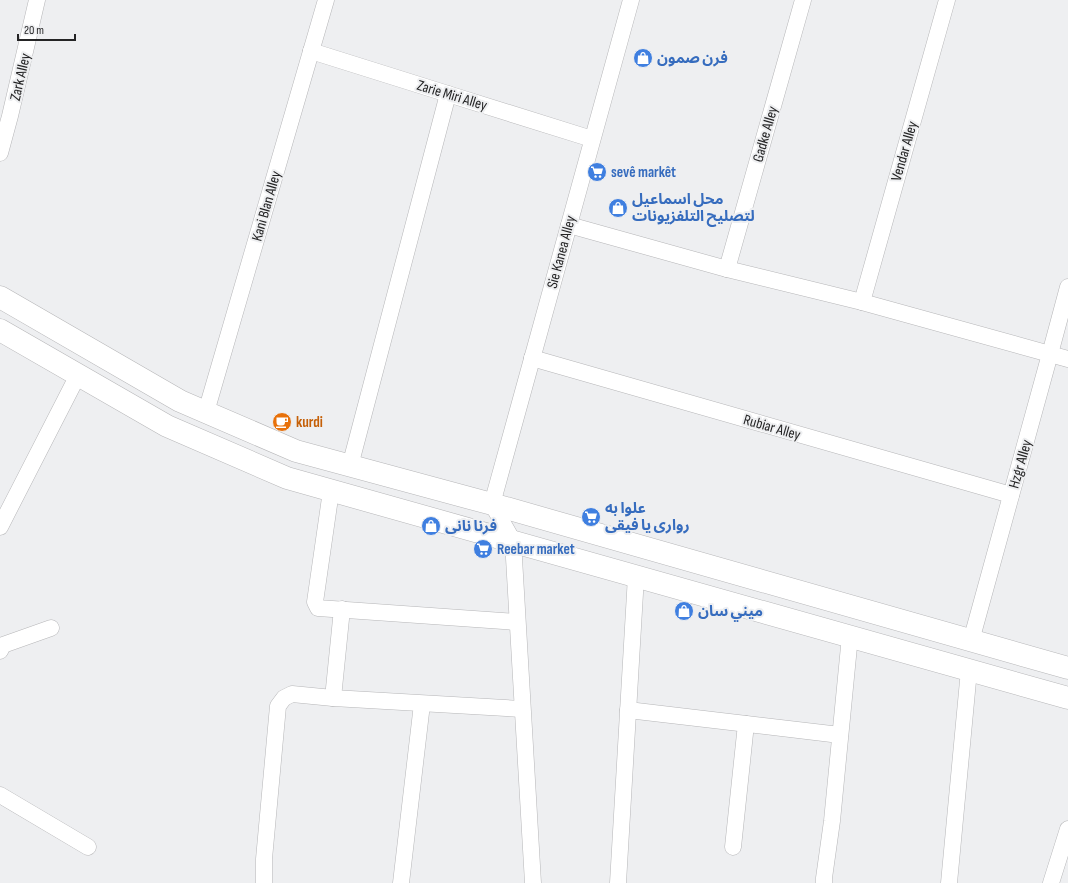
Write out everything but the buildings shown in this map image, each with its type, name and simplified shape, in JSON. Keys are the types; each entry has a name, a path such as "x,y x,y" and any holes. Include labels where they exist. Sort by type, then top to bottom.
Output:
{"main road":[{"path":"0,297 180,401 296,451 492,504 1068,668"},
{"path":"0,330 167,426 287,478 1068,698"}],"street":[{"name":"Zark Alley","path":"0,153 5,113 38,0"},
{"name":"Kani Blan Alley","path":"206,412 326,0"},
{"name":"Gadke Alley","path":"727,269 803,0"},
{"name":"Vendar Alley","path":"862,302 947,0"},
{"name":"Sie Kanea Alley","path":"492,504 569,225 628,1"},
{"name":"Zarie Miri Alley","path":"311,51 592,139"},
{"path":"350,466 448,94"},
{"path":"569,225 727,269 862,302 1068,359"},
{"name":"Hzgr Alley","path":"971,641 1068,287"},
{"name":"Rubiar Alley","path":"532,358 1011,495"},
{"path":"0,527 78,375"},
{"path":"331,491 314,602 318,608 517,622"},
{"path":"492,504 512,541 533,883"},
{"path":"618,883 636,576"},
{"path":"333,698 342,609"},
{"path":"0,651 3,645 51,628"},
{"path":"824,883 832,821 850,636"},
{"path":"948,883 969,670"},
{"path":"264,883 264,859 278,706 284,698 292,694 422,704 522,709"},
{"path":"401,883 422,704"},
{"path":"628,710 840,735"},
{"path":"733,847 746,724"},
{"path":"0,796 88,848"},
{"path":"1051,883 1068,829"}],"place":[{"name":"فرن صمون","path":"643,58"},
{"name":"sevê markêt","path":"597,172"},
{"name":"محل اسماعيل لتصليح التلفزيونات","path":"618,208"},
{"name":"kurdi","path":"282,422"},
{"name":"علوا به رواری یا فیقی","path":"591,517"},
{"name":"فرنا نانى","path":"431,526"},
{"name":"Reebar market","path":"483,549"},
{"name":"ميني سان","path":"684,611"}]}
